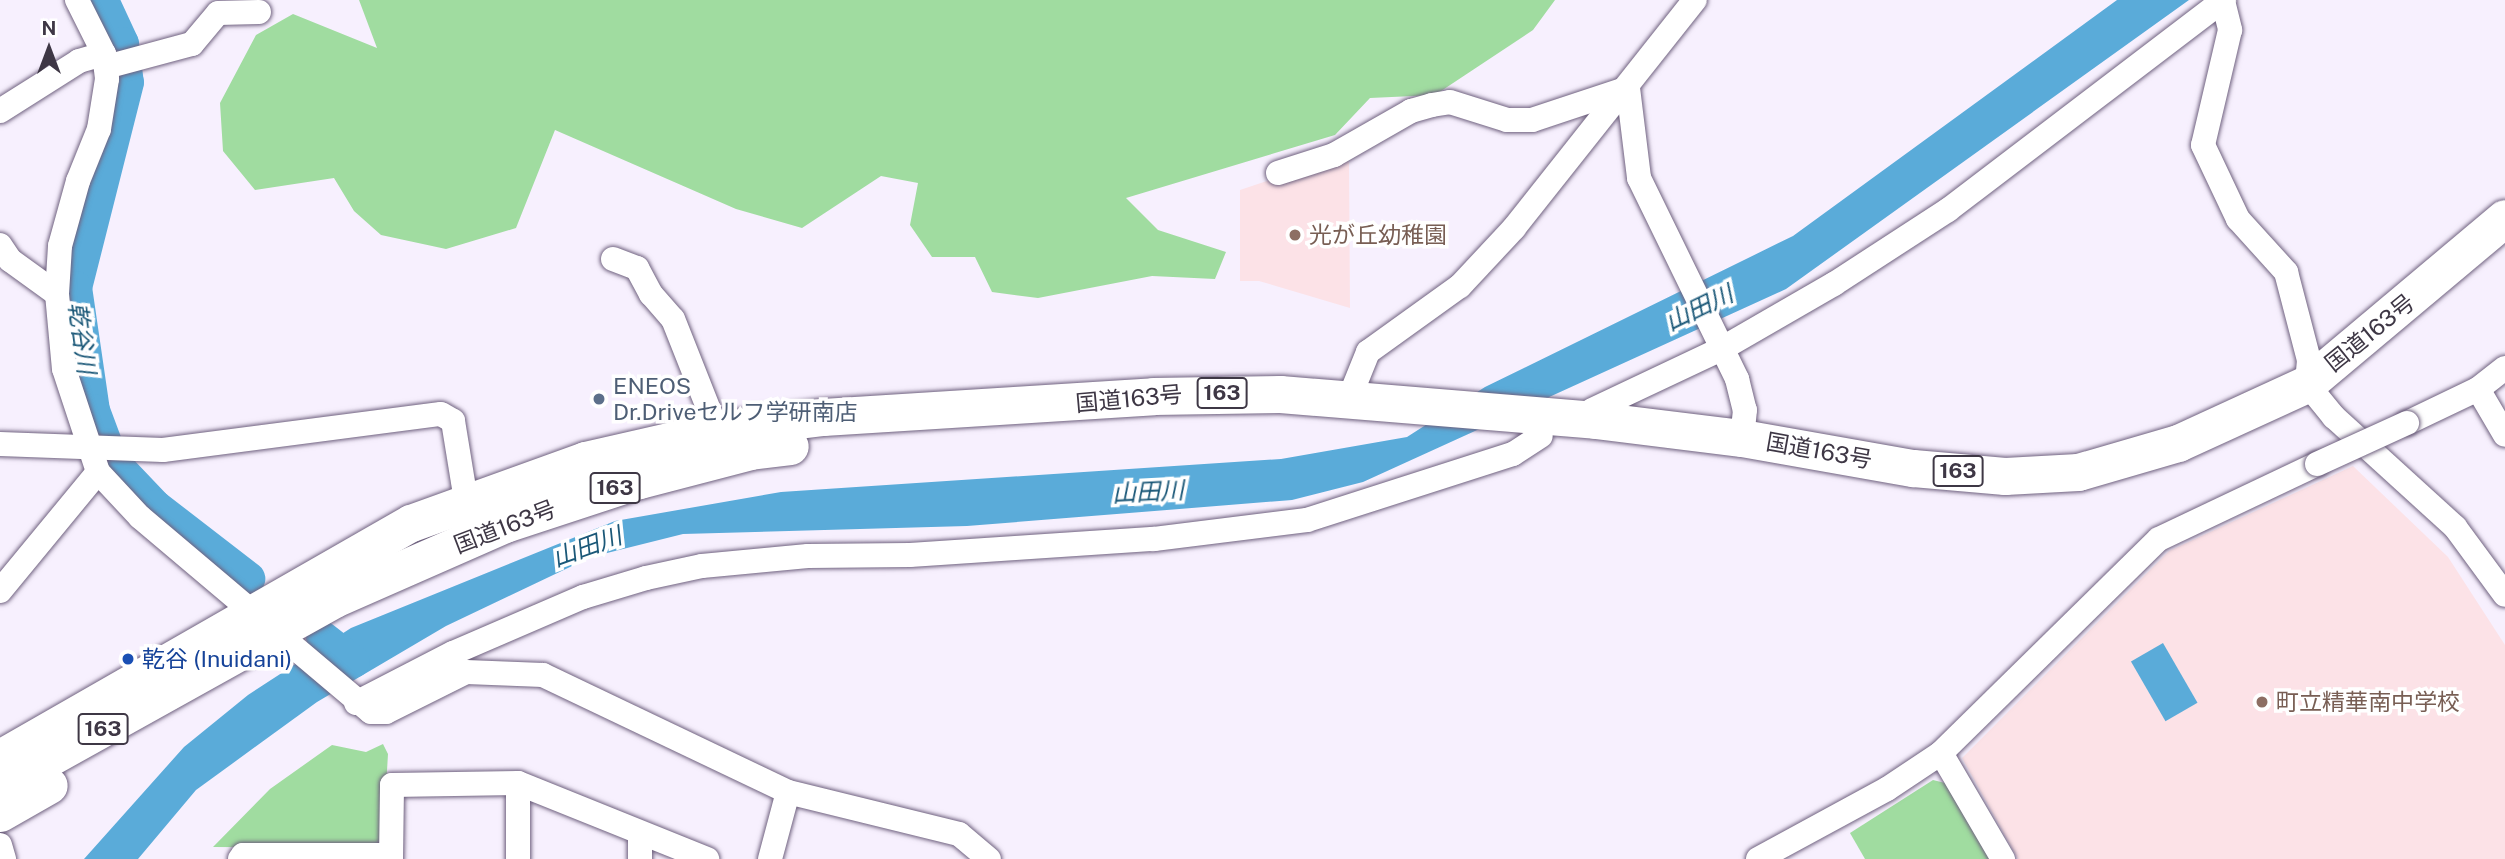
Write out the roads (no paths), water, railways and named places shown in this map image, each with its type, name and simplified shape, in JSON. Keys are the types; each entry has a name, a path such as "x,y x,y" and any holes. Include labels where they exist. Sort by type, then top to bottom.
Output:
{"highway":[{"name":"国道163号","path":"0,785 206,673 275,630 370,545 466,500 585,460 717,430 824,417 1057,405 1217,393 1349,400 1742,438 1913,468 2005,475 2078,472 2178,443 2307,384 2505,218"},
{"name":"国道163号","path":"0,758 275,630 334,599 505,524 639,480 750,451 1057,405"},
{"path":"0,813 101,755 206,673"}],"street":[{"path":"77,0 115,62 99,129 78,181 60,246 57,294 64,369 93,461 140,517 275,630 352,700 371,712 386,712 466,672 543,675 788,792 959,834 989,859"},
{"path":"1349,400 1368,352 1460,286 1514,228 1628,88 1695,0"},
{"path":"352,700 583,597 646,578 702,566 808,556 910,555 1154,539 1295,522 1346,511 1513,454 1564,422 1835,284 1948,210 2224,0 2230,30 2203,145 2238,219 2286,272 2297,300 2309,360 2307,384 2334,417 2455,527 2505,595"},
{"path":"0,111 79,61 115,62 192,44 218,13 259,12"},
{"path":"1278,173 1334,155 1411,111 1450,102 1507,120 1532,120 1628,88"},
{"path":"1628,88 1639,178 1685,264 1721,344 1745,411 1742,438"},
{"path":"0,245 10,260 57,294"},
{"path":"613,259 637,268 651,294 673,319 717,430"},
{"path":"1758,859 1887,789 1941,753 2159,539 2478,389 2505,368"},
{"path":"2478,389 2505,435"},
{"path":"0,444 93,461 442,414 453,421 466,500"},
{"path":"0,591 93,461"},
{"path":"1941,753 2003,859"},
{"path":"518,859 519,783"},
{"path":"240,859 243,855 391,857 392,785 519,783 707,859"},
{"path":"770,859 788,792"},
{"path":"640,833 640,859"},
{"path":"0,845 4,859"}],"water":[{"name":"山田川","path":"2117,0 2189,0 1786,289 1363,482 1292,500 967,526 683,534 591,557 446,626 317,702 196,790 138,859 84,859 184,747 248,695 351,628 615,521 781,492 1281,459 1407,437 1485,387 1793,236"},
{"path":"2163,643 2198,703 2165,721 2131,662"}],"waterway":[{"name":"乾谷川","path":"102,0 122,43 127,82 75,287 93,410 112,461 155,506 248,578"},
{"name":"乾谷川","path":"322,637 353,661"}],"place":[{"name":"光が丘幼稚園","path":"1295,235"},
{"name":"ENEOS Dr.Driveセルフ学研南店","path":"599,399"},
{"name":"乾谷 (Inuidani)","path":"128,659"},
{"name":"町立精華南中学校","path":"2262,702"}]}
